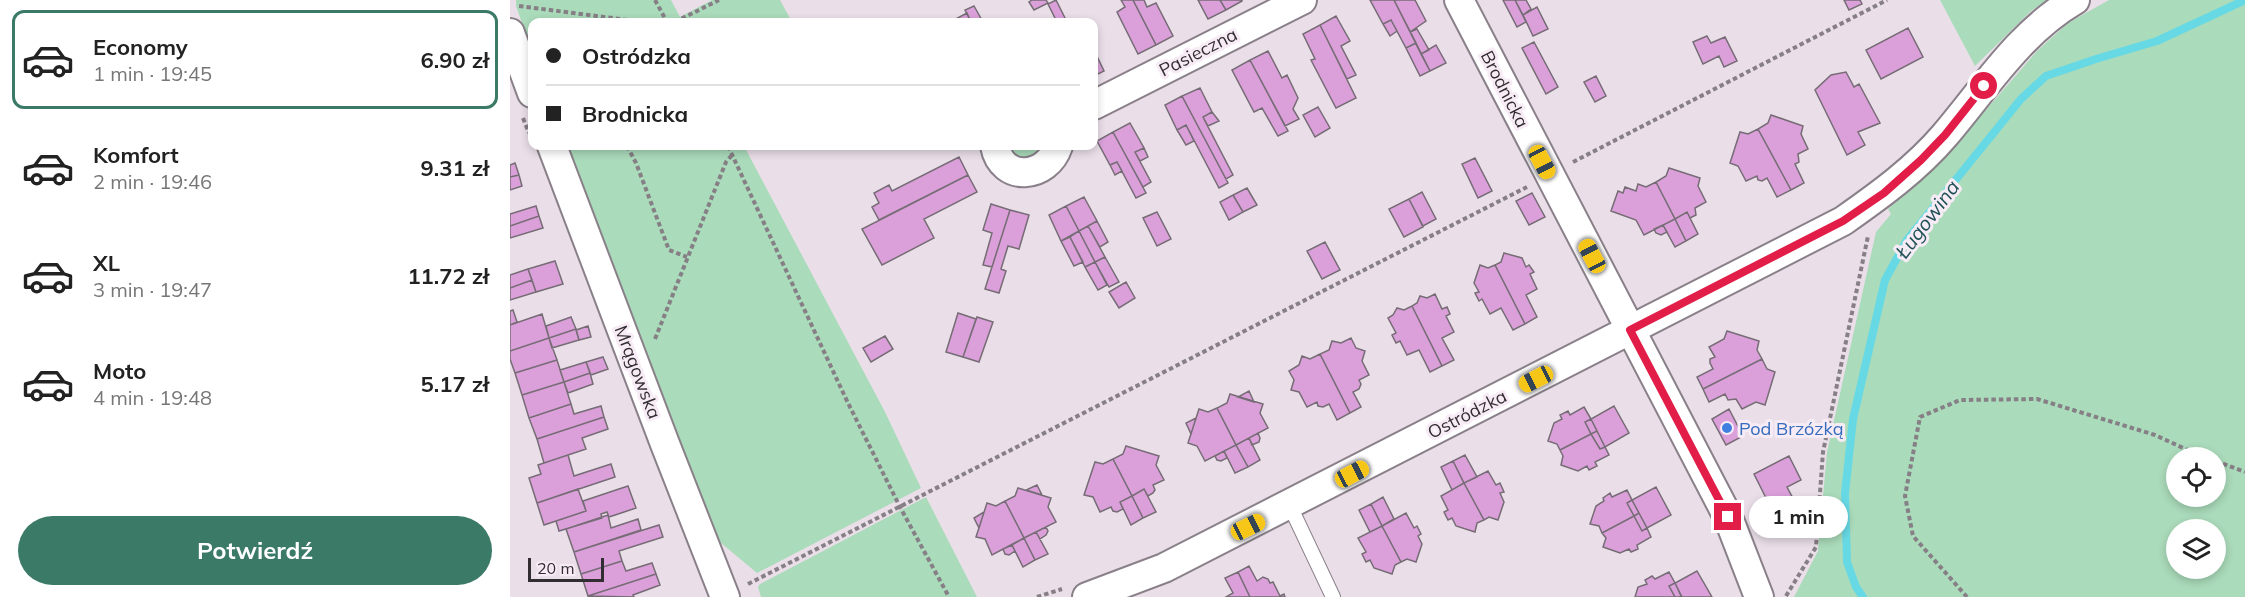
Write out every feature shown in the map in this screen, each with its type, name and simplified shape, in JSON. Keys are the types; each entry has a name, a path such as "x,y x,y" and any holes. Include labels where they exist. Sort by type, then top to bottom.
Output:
{"street":[{"name":"Pasieczna","path":"1098,103 1302,0"},
{"name":"Brodnicka","path":"1459,0 1728,517 1759,597"},
{"name":"Ostródzka","path":"1087,597 1164,568 1290,506 1630,330 1818,236 1884,193 1932,149 2023,42 2048,19 2075,0"},
{"path":"510,33 528,82"},
{"name":"Mrągowska","path":"554,150 725,596"},
{"path":"997,150 1007,166 1017,171 1028,172 1048,165 1056,150"}],"lane":[{"path":"1290,506 1333,597"}],"path":[{"path":"655,0 665,18"},
{"path":"683,18 719,0"},
{"path":"725,596 1887,0"},
{"path":"512,5 605,18"},
{"path":"629,150 669,250 687,257"},
{"path":"730,150 800,303 900,507 950,597"},
{"path":"636,368 647,359 726,162 732,155"},
{"path":"1786,597 1816,547 1823,452 1871,222 1865,206"},
{"path":"1967,597 1913,536 1905,496 1920,417 1960,400 2037,399 2155,435 2181,447"},
{"path":"2226,465 2245,472"}],"green space":[{"path":"516,0 671,0 680,17 712,0 780,0 790,18 528,18 528,40"},
{"path":"1940,0 2047,0 2030,12 1975,66"},
{"path":"2109,0 2245,0 2245,597 1794,597 1818,551 1827,452 1876,232 1891,214 1888,209 1944,158 2038,50 2068,23"},
{"path":"569,150 746,150 885,412 921,488 757,573 715,538"},
{"path":"1012,150 1041,150 1026,159"},
{"path":"926,497 977,597 761,597 758,587 760,584"}],"building":[{"path":"1046,0 1048,3 1034,10 1029,2"},
{"path":"1056,0 1065,18 1055,18 1048,4"},
{"path":"1121,0 1133,0 1156,45 1138,54 1117,12 1125,7"},
{"path":"1133,0 1144,0 1147,7 1156,3 1173,36 1156,45"},
{"path":"1198,0 1220,0 1226,10 1208,19"},
{"path":"1220,0 1242,0 1242,1 1226,10"},
{"path":"1370,0 1394,0 1416,43 1406,48 1391,20 1383,24"},
{"path":"1394,0 1415,0 1426,21 1410,32"},
{"path":"1503,0 1515,0 1526,22 1517,27"},
{"path":"1515,0 1526,0 1531,9 1523,15"},
{"path":"1844,0 1860,0 1862,4 1849,10"},
{"path":"974,6 981,18 969,18 965,10"},
{"path":"1537,7 1548,29 1533,36 1523,15"},
{"path":"967,13 969,18 958,18"},
{"path":"1336,16 1350,41 1341,46 1356,75 1347,79 1320,25"},
{"path":"1391,20 1397,31 1390,36 1383,24"},
{"path":"1320,25 1356,98 1336,108 1311,60 1315,59 1303,34"},
{"path":"1908,28 1923,57 1881,79 1866,50"},
{"path":"1417,29 1429,50 1421,54 1410,32"},
{"path":"1707,36 1711,43 1725,37 1737,61 1724,67 1719,56 1703,64 1693,42"},
{"path":"1534,42 1558,87 1546,94 1522,48"},
{"path":"1416,43 1430,71 1420,76 1406,48"},
{"path":"1436,45 1446,63 1430,71 1421,54"},
{"path":"1268,51 1282,78 1287,75 1298,98 1293,109 1299,119 1285,126 1250,60"},
{"path":"1098,58 1104,71 1098,74"},
{"path":"1250,60 1288,131 1278,136 1262,108 1254,112 1232,70"},
{"path":"1846,72 1854,87 1859,84 1880,123 1858,132 1865,145 1847,155 1815,90 1831,75"},
{"path":"1596,76 1606,96 1595,102 1584,82"},
{"path":"1200,88 1212,112 1203,117 1233,175 1226,179 1182,96"},
{"path":"1182,96 1228,183 1219,188 1186,125 1177,130 1165,105"},
{"path":"1318,107 1330,128 1315,137 1303,115"},
{"path":"1212,112 1219,121 1208,126 1203,117"},
{"path":"1771,115 1803,126 1801,134 1808,149 1798,154 1799,162 1795,164 1804,183 1791,190 1758,129 1768,123"},
{"path":"1130,123 1144,148 1135,152 1151,182 1143,187 1113,132"},
{"path":"1186,125 1194,141 1186,145 1177,130"},
{"path":"1758,129 1791,190 1777,197 1767,178 1762,181 1758,180 1757,176 1746,181 1738,166 1730,163 1740,132 1748,134"},
{"path":"1113,132 1146,193 1136,198 1117,162 1110,165 1098,140"},
{"path":"1144,148 1148,157 1140,161 1135,152"},
{"path":"959,157 968,175 879,220 872,207 879,203 874,193 889,185 892,191"},
{"path":"1475,158 1492,191 1478,198 1462,164"},
{"path":"1117,162 1122,171 1115,175 1110,165"},
{"path":"515,163 519,175 510,177 510,165"},
{"path":"1669,168 1700,178 1698,186 1706,202 1695,208 1696,215 1690,218 1687,212 1675,219 1656,182 1666,176"},
{"path":"519,175 522,186 510,190 510,177"},
{"path":"968,175 977,192 924,219 934,238 882,265 862,229"},
{"path":"1656,182 1675,219 1644,235 1636,220 1611,211 1618,191 1623,193 1625,187 1636,191 1638,184 1646,187"},
{"path":"1247,188 1257,205 1243,212 1233,195"},
{"path":"1422,192 1436,219 1423,226 1409,199"},
{"path":"1532,193 1545,217 1529,225 1516,201"},
{"path":"1233,195 1243,212 1229,220 1220,202"},
{"path":"1084,197 1097,221 1079,231 1066,206"},
{"path":"1409,199 1423,227 1404,237 1389,209"},
{"path":"991,204 1010,210 992,267 983,265 992,233 983,230"},
{"path":"536,206 539,216 510,226 510,214"},
{"path":"1066,206 1079,231 1061,241 1049,215"},
{"path":"1010,210 1029,215 1019,249 1008,246 1001,269 1006,271 999,293 985,289"},
{"path":"1157,212 1171,239 1157,246 1143,218"},
{"path":"1687,212 1698,234 1686,241 1675,219"},
{"path":"539,216 543,228 510,238 510,226"},
{"path":"1675,219 1686,241 1675,247 1663,225"},
{"path":"1097,221 1108,242 1100,247 1088,226"},
{"path":"1663,225 1667,232 1661,235 1656,233 1654,229"},
{"path":"1088,226 1105,257 1095,262 1079,231"},
{"path":"1079,231 1095,262 1085,267 1070,237"},
{"path":"1070,237 1083,262 1074,266 1061,241"},
{"path":"1325,242 1340,270 1322,279 1307,251"},
{"path":"1504,253 1522,258 1526,267 1529,265 1534,272 1530,274 1537,289 1526,295 1537,317 1525,324 1495,265 1501,262"},
{"path":"1105,257 1119,282 1109,287 1095,262"},
{"path":"555,261 563,284 536,292 528,269"},
{"path":"1095,262 1107,285 1098,290 1085,267"},
{"path":"1480,265 1488,268 1495,265 1525,324 1513,330 1501,308 1490,314 1482,299 1479,301 1475,293 1479,292 1474,283"},
{"path":"528,269 532,280 510,288 510,275"},
{"path":"532,280 536,292 510,300 510,288"},
{"path":"1126,282 1135,298 1119,308 1109,292"},
{"path":"1435,294 1442,309 1447,307 1450,314 1446,316 1454,332 1442,338 1454,360 1442,366 1412,306 1417,303 1420,296 1427,298"},
{"path":"1412,306 1442,366 1430,372 1419,350 1407,355 1400,341 1396,343 1392,335 1396,333 1388,318 1397,308 1404,310"},
{"path":"513,310 517,322 510,325 510,311"},
{"path":"958,313 976,319 963,357 946,352"},
{"path":"542,314 549,338 510,351 510,325"},
{"path":"571,317 576,329 549,338 546,326"},
{"path":"977,317 993,322 979,362 963,357"},
{"path":"588,326 591,337 579,340 576,330"},
{"path":"576,329 579,340 552,348 549,338"},
{"path":"1727,331 1759,341 1757,350 1762,359 1703,389 1697,377 1713,369 1710,359 1715,357 1709,347 1724,339"},
{"path":"885,336 893,349 871,362 863,348"},
{"path":"549,338 557,360 515,373 510,351"},
{"path":"1351,338 1356,348 1365,351 1362,361 1369,375 1359,380 1361,384 1359,389 1353,392 1361,407 1350,413 1320,354 1329,350 1332,341 1341,343"},
{"path":"1320,354 1350,413 1337,420 1329,404 1323,407 1318,406 1317,402 1307,407 1299,392 1291,390 1294,380 1289,371 1299,365 1302,356 1310,359"},
{"path":"603,357 608,369 591,375 586,362"},
{"path":"1762,359 1767,369 1775,372 1765,405 1756,402 1742,409 1736,399 1728,400 1725,394 1709,402 1703,389"},
{"path":"557,360 564,382 522,395 515,373"},
{"path":"586,362 590,373 564,382 560,370"},
{"path":"590,373 593,384 568,393 564,382"},
{"path":"564,382 571,404 529,418 522,395"},
{"path":"1249,391 1254,402 1238,397"},
{"path":"1230,394 1263,404 1260,413 1268,428 1236,445 1217,408 1227,403"},
{"path":"571,404 574,414 601,406 604,417 537,439 529,418"},
{"path":"1614,406 1629,433 1605,447 1591,419"},
{"path":"1584,407 1591,419 1585,422 1591,434 1560,450 1557,444 1548,441 1554,423 1562,419 1560,415 1568,411 1570,415"},
{"path":"1217,408 1236,445 1205,461 1197,446 1188,443 1199,409 1208,412"},
{"path":"1729,409 1743,436 1726,445 1712,419"},
{"path":"604,417 608,429 582,438 586,449 544,463 537,439"},
{"path":"1196,418 1191,434 1186,423"},
{"path":"1591,419 1597,431 1591,434 1585,422"},
{"path":"1597,431 1605,447 1600,449 1591,434"},
{"path":"1258,433 1259,442 1252,445 1249,438"},
{"path":"1591,434 1600,449 1605,447 1609,455 1595,462 1597,466 1589,470 1587,466 1578,471 1561,465 1563,456 1560,450"},
{"path":"1249,438 1260,460 1248,467 1236,445"},
{"path":"1236,445 1248,467 1235,473 1224,451"},
{"path":"1126,446 1159,456 1156,465 1164,480 1153,485 1155,490 1148,496 1144,489 1132,496 1113,459 1123,454"},
{"path":"1224,451 1227,458 1217,460 1215,456"},
{"path":"568,455 574,476 611,464 615,477 537,503 529,478 541,474 538,465"},
{"path":"1465,455 1477,477 1464,483 1453,461"},
{"path":"1789,456 1801,480 1787,487 1796,504 1779,513 1770,497 1766,498 1754,474"},
{"path":"1113,459 1132,496 1120,502 1123,509 1117,512 1111,507 1100,512 1093,497 1084,495 1095,462 1103,464"},
{"path":"1453,461 1464,483 1452,490 1441,467"},
{"path":"1488,471 1496,485 1500,483 1504,492 1500,493 1504,502 1498,520 1489,517 1484,520 1464,483"},
{"path":"1464,483 1484,520 1477,523 1475,532 1456,526 1452,518 1448,520 1444,512 1448,510 1441,496"},
{"path":"1037,485 1042,495 1026,490"},
{"path":"628,486 636,508 609,517 607,512 601,514 602,518 559,531 556,521 586,511 583,501"},
{"path":"1656,487 1671,515 1647,528 1632,500"},
{"path":"1018,488 1051,498 1048,507 1056,522 1024,538 1005,501 1015,496"},
{"path":"578,489 586,511 544,525 537,503"},
{"path":"1144,489 1156,512 1143,518 1132,496"},
{"path":"1627,490 1632,500 1627,503 1634,516 1602,533 1599,526 1590,524 1596,506 1604,501 1603,498 1610,493 1612,497"},
{"path":"1132,496 1143,518 1131,525 1120,502"},
{"path":"1383,497 1394,519 1382,526 1371,504"},
{"path":"1632,500 1639,513 1634,516 1627,503"},
{"path":"1005,501 1024,538 992,555 985,539 976,537 987,503 996,506"},
{"path":"1371,504 1382,526 1370,532 1359,510"},
{"path":"1796,504 1797,506 1793,508 1799,520 1777,531 1770,518"},
{"path":"984,512 979,528 974,518"},
{"path":"1406,513 1414,528 1417,526 1421,534 1418,536 1422,544 1416,562 1407,559 1401,562 1382,526"},
{"path":"1639,513 1647,528 1642,531 1634,516"},
{"path":"608,515 611,528 638,519 641,530 574,552 566,529"},
{"path":"1634,516 1642,531 1647,528 1651,537 1637,545 1638,549 1631,552 1629,549 1620,553 1603,547 1606,538 1602,533"},
{"path":"659,525 663,537 619,551 622,561 581,574 574,552"},
{"path":"1382,526 1401,562 1395,565 1392,574 1374,568 1370,560 1366,562 1362,554 1366,552 1358,538"},
{"path":"1046,527 1048,531 1046,535 1040,539 1036,532"},
{"path":"1036,532 1048,554 1035,560 1024,538"},
{"path":"1024,538 1035,560 1023,567 1012,545"},
{"path":"1012,545 1015,551 1009,555 1005,554 1003,549"},
{"path":"622,561 626,571 652,563 656,574 588,596 581,574"},
{"path":"1249,566 1257,581 1263,577 1268,579 1270,583 1273,582 1280,596 1284,594 1285,597 1250,597 1238,572"},
{"path":"1697,571 1712,597 1682,597 1675,583"},
{"path":"1238,572 1250,597 1226,597 1233,593 1225,578"},
{"path":"1669,572 1675,583 1669,586 1675,597 1635,597 1638,587 1647,584 1645,580 1652,576 1655,579"},
{"path":"656,574 660,585 633,595 634,597 588,596"},
{"path":"1675,583 1681,596 1679,597 1675,597 1669,586"}],"waterway":[{"name":"Ługowina","path":"1863,597 1856,587 1847,562 1845,493 1853,419 1885,280 1907,240 2021,99 2046,76 2157,41 2245,0"}],"place":[{"name":"Pod Brzózką","path":"1727,428"}],"route":[{"path":"1728,517 1630,330 1818,236 1884,193 1945,135 1984,86"}]}
